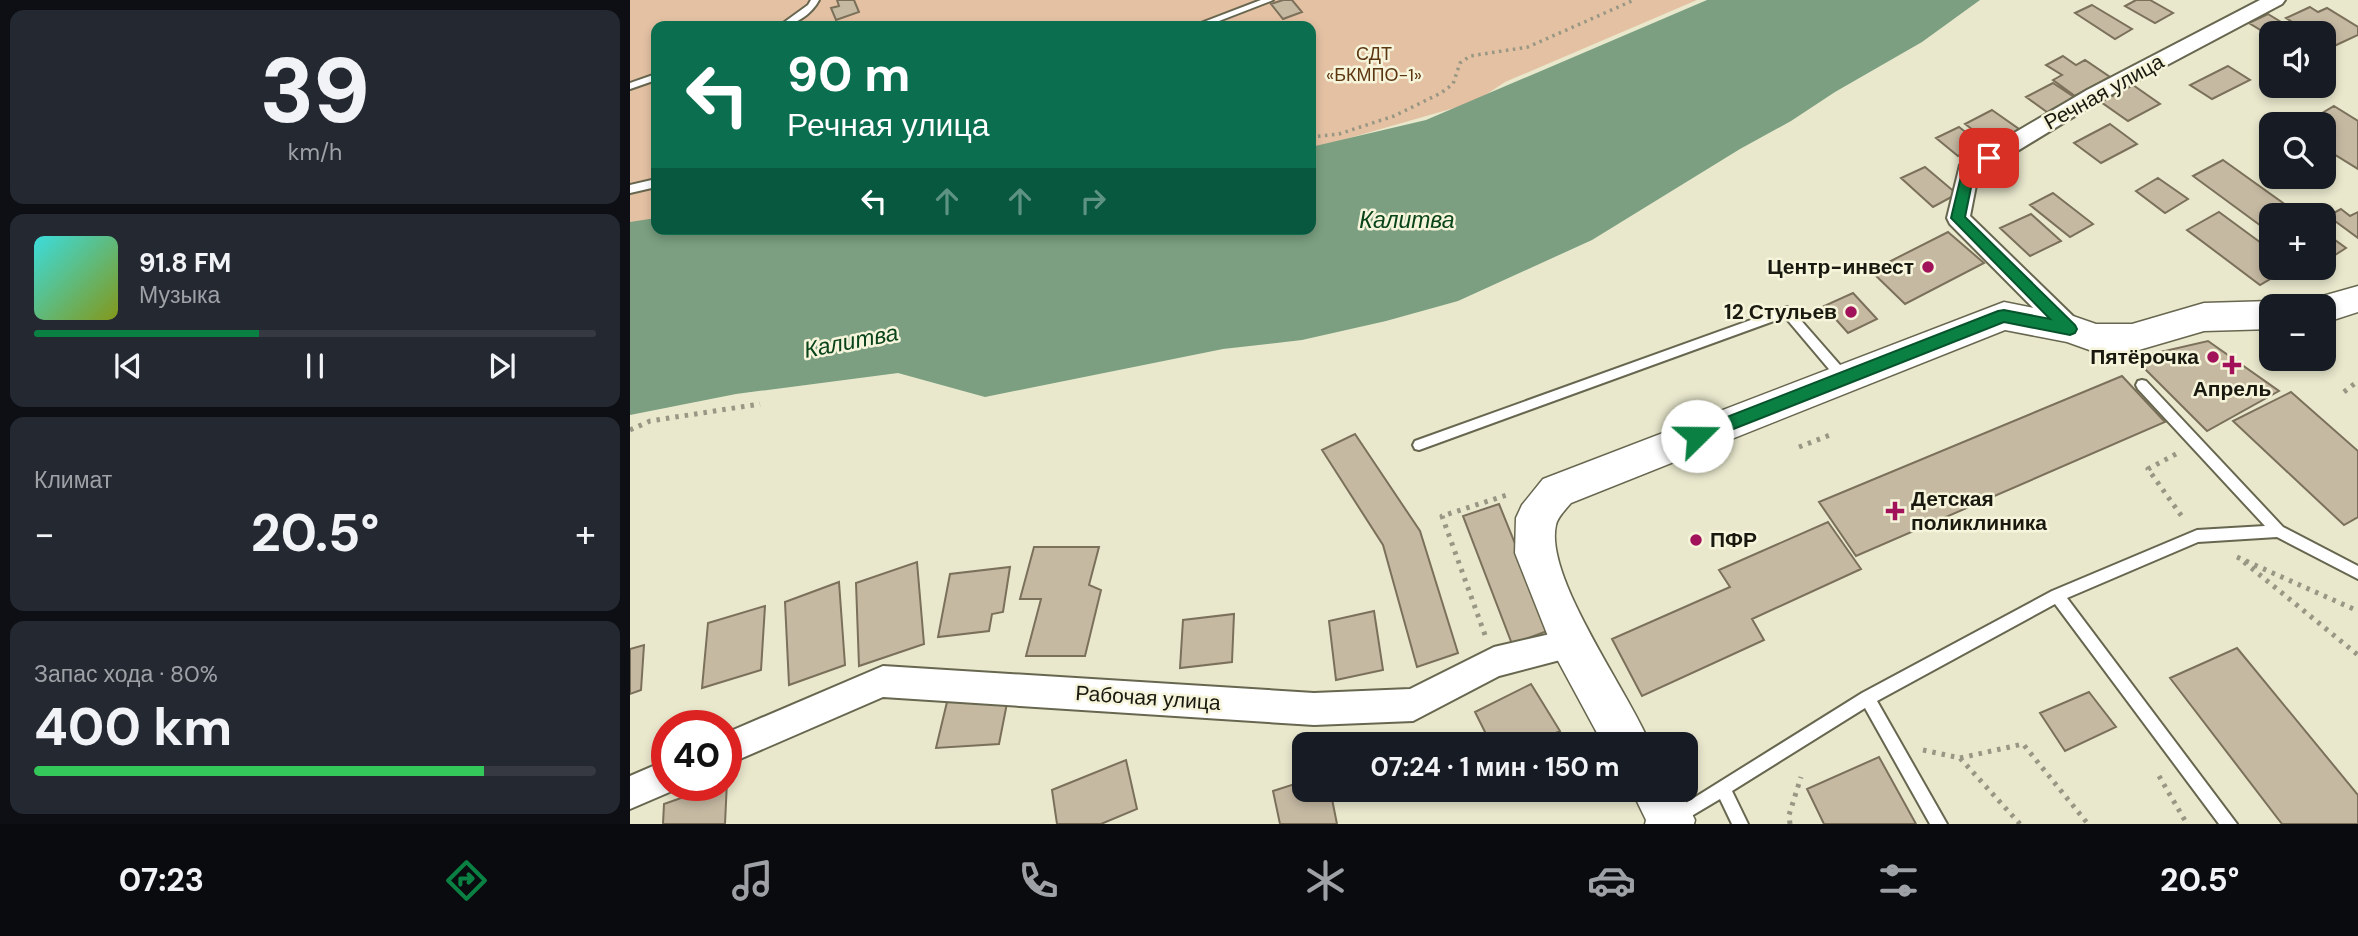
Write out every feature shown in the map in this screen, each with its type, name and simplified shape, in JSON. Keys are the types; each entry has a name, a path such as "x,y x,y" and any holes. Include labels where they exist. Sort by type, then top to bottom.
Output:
{"street":[{"name":"Речная улица","path":"2070,329 1958,218 1968,171 2094,95 2275,0"},
{"path":"1621,732 1572,644 1535,553 1536,519 1557,491 2004,316 2070,329 2095,338 2132,338 2204,317 2259,315"},
{"name":"Рабочая улица","path":"742,742 883,681 1326,708 1413,705 1494,662 1572,644"},
{"path":"630,793 651,783"}],"lane":[{"path":"790,21 811,7 815,0"},
{"path":"1212,21 1269,0"},
{"path":"630,86 651,80"},
{"path":"630,190 651,184"},
{"path":"1419,445 1787,312 1843,377"},
{"path":"2142,385 2278,531 2358,573"},
{"path":"1664,811 1723,788 1867,698 2057,596 2197,536 2278,531"},
{"path":"2057,596 2229,824"},
{"path":"1867,698 1939,824"},
{"path":"1723,788 1741,824"}],"path":[{"path":"1316,136 1339,134 1394,116 1441,93 1453,84 1460,63 1470,56 1528,47 1634,0"},
{"path":"2344,393 2358,381"},
{"path":"630,430 650,421 760,404"},
{"path":"1799,447 1830,435"},
{"path":"2196,443 2148,469 2197,536 2358,611"},
{"path":"1494,662 1442,516 1503,495 1557,491"},
{"path":"2238,557 2358,655"},
{"path":"1895,745 1961,758 2023,744 2088,824"},
{"path":"1961,758 2020,824"},
{"path":"1790,824 1789,815 1801,777"}],"green space":[{"name":"СДТ «БКМПО-1»","path":"630,0 1697,0 1505,82 1475,102 1316,148 1316,21 651,21 651,225 630,227"}],"water":[{"name":"Калитва","path":"1707,0 1980,0 1922,42 1592,240 1458,301 1302,340 1223,349 985,397 898,373 736,394 630,415 630,222 651,219 651,235 1316,235 1316,146 1426,120"}],"building":[{"path":"837,0 854,0 859,12 836,20 831,8 839,6"},
{"path":"1292,0 1302,12 1283,19 1271,4"},
{"path":"2136,0 2150,0 2173,13 2155,23 2125,6"},
{"path":"2092,5 2132,29 2115,39 2075,13"},
{"path":"2310,7 2318,12 2327,8 2358,27 2358,35 2336,45 2336,21 2291,21 2286,18"},
{"path":"2268,14 2279,21 2259,21 2259,29 2249,23"},
{"path":"2063,56 2076,65 2085,60 2110,77 2075,96 2053,80 2062,75 2046,65"},
{"path":"2228,66 2250,80 2212,99 2190,85"},
{"path":"2053,83 2074,97 2047,112 2026,97"},
{"path":"2133,85 2160,104 2128,121 2101,102"},
{"path":"2334,106 2358,121 2358,169 2336,155 2336,112 2324,112"},
{"path":"1992,110 2019,129 1992,144 1965,124"},
{"path":"2110,124 2137,144 2101,163 2074,143"},
{"path":"1959,127 1981,144 1958,156 1936,138"},
{"path":"2223,160 2259,186 2259,189 2264,189 2283,203 2259,203 2259,224 2193,176"},
{"path":"1925,167 1957,194 1933,207 1901,178"},
{"path":"2158,178 2188,199 2165,213 2136,191"},
{"path":"2053,193 2093,224 2070,237 2030,205"},
{"path":"2341,209 2350,216 2358,212 2358,238 2336,222 2336,212"},
{"path":"2219,212 2259,241 2259,280 2269,280 2260,285 2187,230"},
{"path":"2031,214 2061,241 2030,256 2000,228"},
{"path":"1948,232 1984,263 1905,304 1871,271"},
{"path":"2336,241 2346,248 2336,254"},
{"name":"12 Стульев","path":"1853,293 1877,319 1848,333 1824,306"},
{"path":"2208,341 2279,391 2207,431 2134,358"},
{"path":"2122,376 2165,422 1856,556 1819,502"},
{"path":"2291,392 2358,451 2358,517 2344,525 2233,421"},
{"path":"1355,434 1420,531 1458,653 1417,667 1383,545 1322,450"},
{"path":"1499,504 1550,630 1512,644 1463,516"},
{"path":"1828,522 1861,569 1752,619 1764,640 1642,696 1612,639 1730,587 1719,570"},
{"path":"1034,547 1099,547 1089,585 1101,590 1085,656 1026,656 1041,599 1020,599"},
{"path":"917,562 924,644 859,666 856,583"},
{"path":"1010,567 1003,612 992,614 989,631 938,637 950,574"},
{"path":"839,582 845,665 789,685 785,602"},
{"path":"765,606 761,670 702,688 708,623"},
{"path":"1374,611 1383,670 1336,680 1329,621"},
{"path":"1234,614 1232,662 1180,668 1183,620"},
{"path":"644,645 641,690 630,694 630,649"},
{"path":"2237,648 2358,795 2358,824 2282,824 2170,678"},
{"path":"1531,684 1560,731 1485,732 1475,712"},
{"path":"2089,692 2116,727 2065,751 2040,713"},
{"path":"1008,698 999,744 936,748 947,702"},
{"path":"1879,757 1916,824 1824,824 1807,789"},
{"path":"1126,760 1137,809 1101,824 1057,824 1052,790"},
{"path":"1292,785 1292,802 1333,802 1337,824 1280,824 1273,791"},
{"path":"672,801 726,801 725,824 663,824 664,804"}],"place":[{"name":"Центр-инвест","path":"1928,267"},
{"name":"12 Стульев","path":"1851,312"},
{"name":"Пятёрочка","path":"2213,357"},
{"name":"Апрель","path":"2232,365"},
{"name":"Детская поликлиника","path":"1895,511"},
{"name":"ПФР","path":"1696,540"}],"route":[{"path":"1697,436 2004,316 2070,329 1958,218 1968,171 1989,158"}]}
